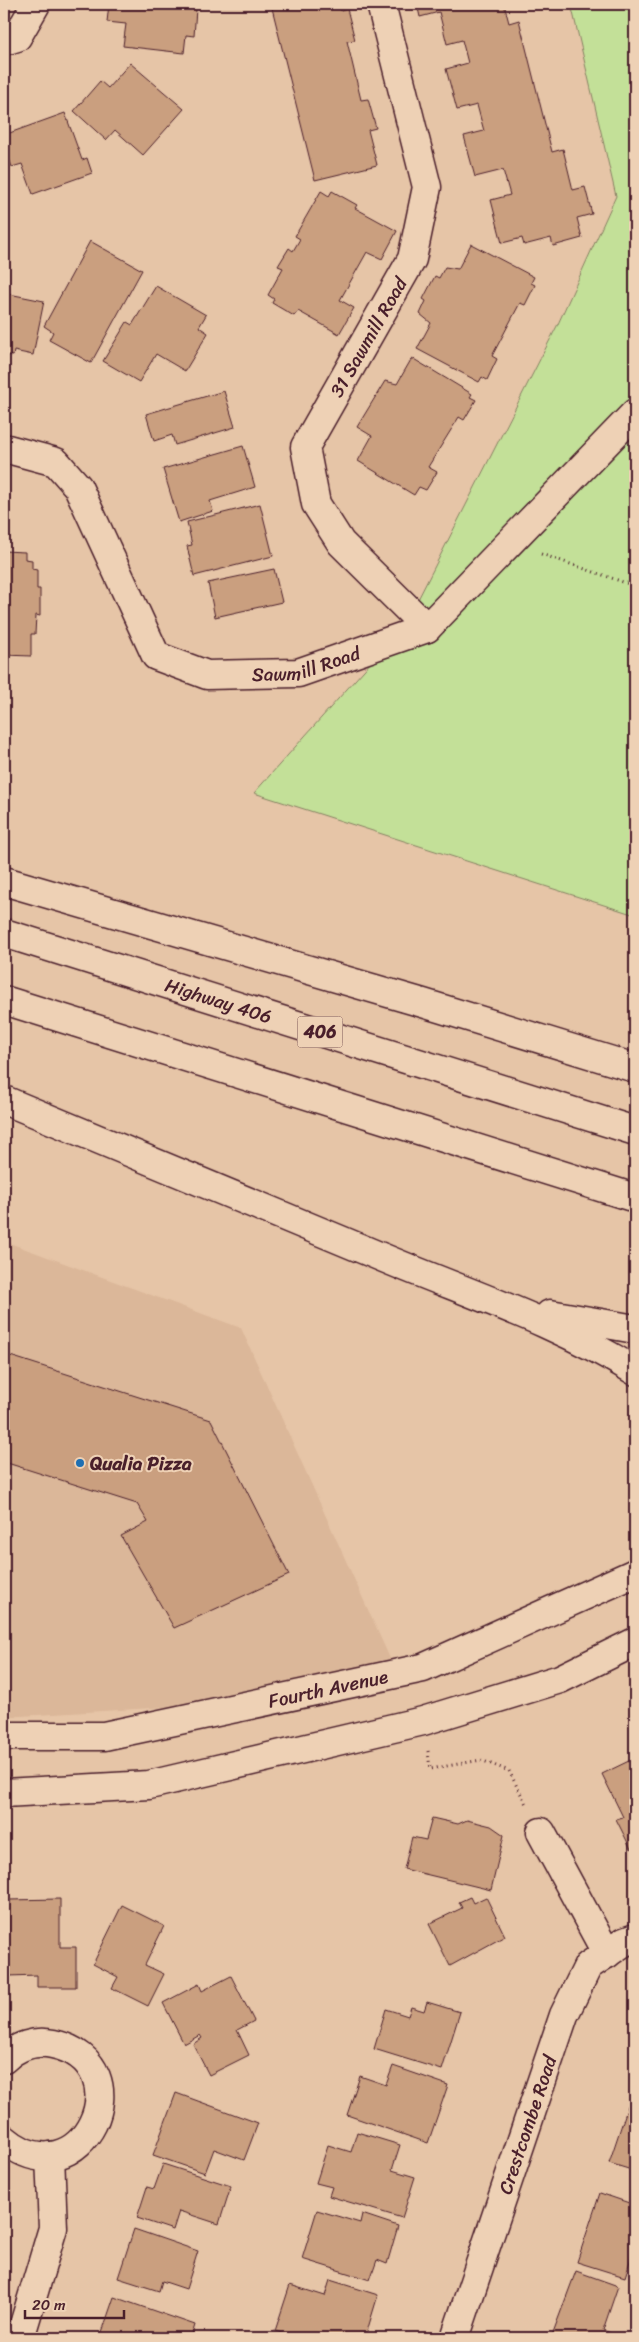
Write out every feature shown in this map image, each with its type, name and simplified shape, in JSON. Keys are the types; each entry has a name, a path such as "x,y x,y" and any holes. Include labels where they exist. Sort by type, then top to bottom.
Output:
{"main road":[{"path":"4,42 17,37 36,4"},
{"name":"31 Sawmill Road","path":"381,4 427,187 412,259 304,447 316,504 341,543 427,628"},
{"name":"Sawmill Road","path":"4,448 56,462 78,487 156,656 207,675 298,673 427,628 635,414"},
{"path":"4,882 423,1003 635,1068"},
{"name":"Highway 406","path":"4,933 635,1131"},
{"path":"4,1000 635,1198"},
{"path":"4,1100 391,1261 497,1302 574,1337 635,1371"},
{"path":"497,1302 593,1323 635,1329"},
{"name":"Fourth Avenue","path":"4,1736 104,1736 423,1668 635,1573"},
{"path":"4,1793 149,1785 423,1721 560,1679 635,1642"},
{"path":"541,1832 607,1954"},
{"name":"Crestcombe Road","path":"455,2338 564,2015 588,1966 635,1938"},
{"path":"4,2059 10,2053 27,2045 45,2043 64,2046 80,2056 92,2070 98,2088 99,2107 94,2125 83,2140 68,2150 50,2156 31,2155 14,2148 4,2139"},
{"path":"20,2338 53,2228 50,2156"}],"path":[{"path":"509,543 635,586"},
{"path":"423,1721 430,1769 481,1760 509,1771 541,1832"}],"shaded area":[{"path":"4,1241 241,1328 397,1674 202,1705 4,1717"}],"green space":[{"path":"571,4 635,4 635,915 254,793 406,623 558,324 616,196"}],"building":[{"path":"109,4 191,4 191,8 196,9 194,36 186,35 184,53 123,46 126,24 107,22"},
{"path":"271,4 339,4 341,11 347,9 355,40 347,41 361,100 368,99 376,128 368,130 377,165 315,180"},
{"path":"417,4 504,4 509,23 519,20 552,152 563,149 573,190 585,187 592,214 577,218 582,238 553,246 551,238 524,245 522,238 502,243 491,200 510,195 503,170 475,177 464,136 484,131 477,105 457,110 446,69 468,63 462,40 447,44 439,12 420,17"},
{"path":"130,63 184,109 143,155 115,130 106,140 74,111 100,81 108,88"},
{"path":"65,113 82,160 87,158 92,173 33,194 22,164 12,167 4,144 4,135"},
{"path":"321,191 329,196 332,191 357,205 355,208 397,231 382,259 367,252 340,300 354,308 339,334 298,311 294,316 272,303 274,299 268,295 283,268 278,266 289,248 293,251 300,239 295,236"},
{"path":"90,241 142,270 91,363 49,340 53,332 44,326"},
{"path":"471,244 534,277 531,283 535,285 525,305 520,303 492,356 497,359 487,380 482,377 479,382 417,349 431,323 420,314 426,301 423,299 435,276 439,278 445,267 458,269"},
{"path":"156,286 206,315 199,327 208,333 185,371 156,354 139,382 103,361 127,322 132,325"},
{"path":"4,293 44,301 33,355 14,351 13,356 4,354"},
{"path":"412,358 472,394 470,397 476,400 464,420 459,417 428,467 437,472 426,490 419,487 414,495 358,461 372,436 357,427 385,381 397,384"},
{"path":"224,391 235,427 175,445 172,435 154,441 146,414"},
{"path":"243,446 255,487 210,501 213,511 179,522 163,469"},
{"path":"260,504 273,556 194,576 187,546 192,545 187,522"},
{"path":"4,551 25,552 25,559 32,560 32,569 37,570 37,589 40,589 40,616 36,615 35,634 31,634 31,656 4,655"},
{"path":"274,569 282,602 215,617 208,583"},
{"path":"4,1354 211,1420 289,1575 174,1628 121,1536 148,1522 137,1504 4,1462"},
{"path":"635,1758 635,1846 631,1849 616,1819 623,1817 602,1774"},
{"path":"432,1818 458,1824 467,1820 491,1826 504,1835 491,1890 404,1869 412,1837 426,1840"},
{"path":"470,1897 473,1903 486,1897 505,1936 450,1966 429,1924 462,1908 459,1902"},
{"path":"60,1899 60,1947 76,1947 76,1987 37,1987 37,1975 9,1976 8,1900"},
{"path":"122,1905 164,1926 145,1965 164,1974 148,2006 112,1988 118,1977 93,1964"},
{"path":"231,1976 254,2021 237,2030 249,2055 209,2075 193,2044 202,2038 200,2035 184,2044 163,2003 199,1984 202,1991"},
{"path":"427,2002 460,2012 442,2070 374,2049 386,2009 408,2016 411,2007 424,2011"},
{"path":"393,2066 448,2085 428,2143 347,2115 360,2076 386,2085"},
{"path":"176,2093 258,2123 244,2160 214,2149 205,2173 153,2155"},
{"path":"630,2100 635,2101 635,2171 609,2163"},
{"path":"357,2132 400,2145 392,2170 415,2177 402,2218 329,2196 332,2187 316,2183 328,2145 351,2152"},
{"path":"163,2164 231,2186 219,2224 179,2211 173,2230 137,2218 147,2187 154,2189"},
{"path":"600,2193 635,2205 635,2245 625,2277 577,2262"},
{"path":"317,2210 360,2223 362,2214 398,2226 387,2264 377,2260 370,2280 302,2259"},
{"path":"134,2229 198,2251 186,2289 162,2281 159,2291 118,2278"},
{"path":"576,2271 618,2286 603,2330 618,2336 617,2338 551,2338"},
{"path":"330,2280 378,2295 365,2338 299,2338 275,2331 290,2285 325,2296"},
{"path":"114,2297 195,2325 191,2338 100,2338"}],"place":[{"name":"Qualia Pizza","path":"80,1463"}]}
